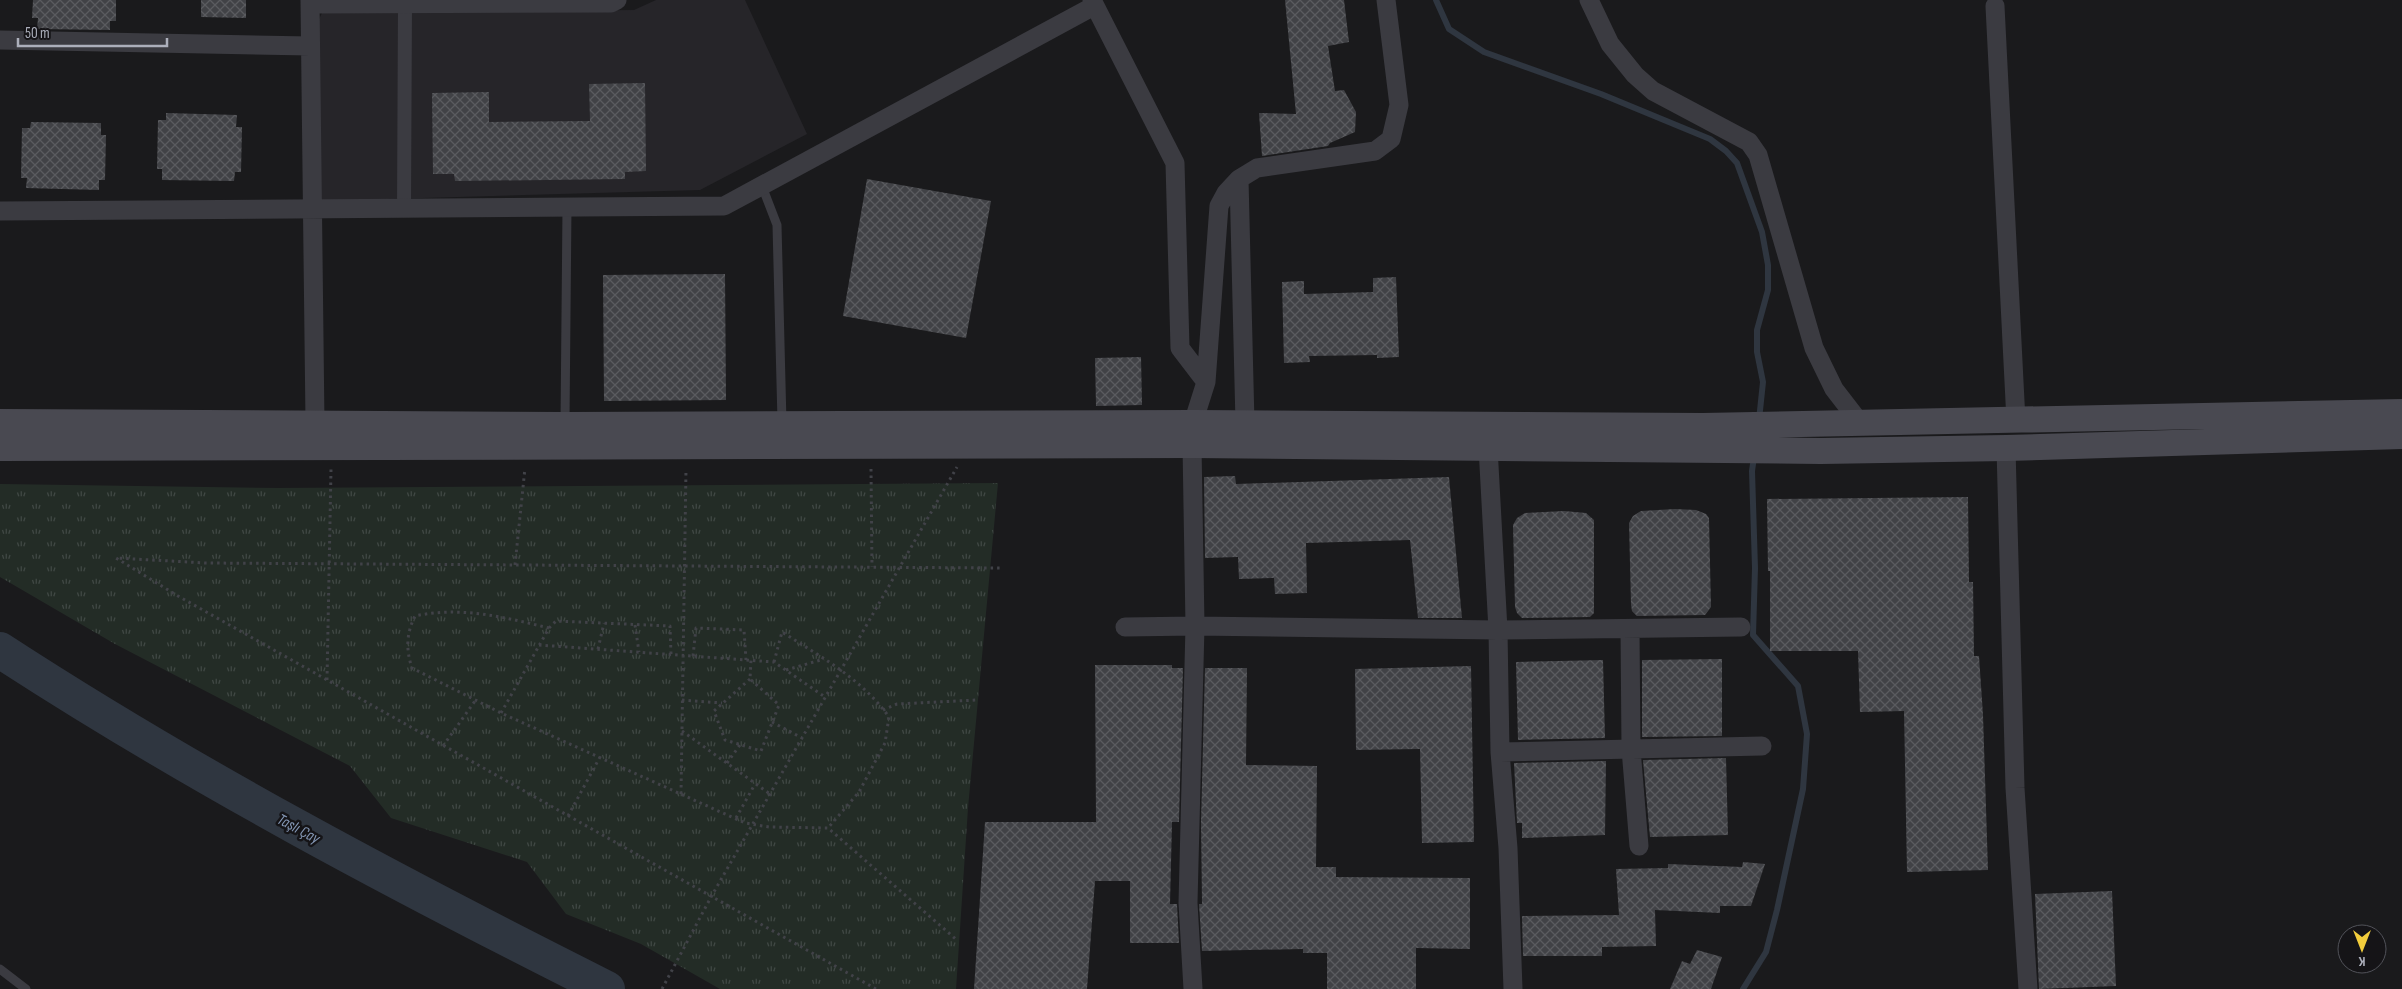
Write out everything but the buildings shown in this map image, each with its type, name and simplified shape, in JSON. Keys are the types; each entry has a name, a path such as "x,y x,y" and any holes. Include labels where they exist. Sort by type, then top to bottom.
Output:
{"main road":[{"path":"0,422 565,425 782,424 1192,434 1488,447 1706,438 1825,425 2402,412"},
{"path":"0,448 970,445 1192,434 1245,423 1706,438 1821,451 2006,448 2402,436"}],"street":[{"path":"315,423 310,2 508,1 611,3 617,0"},
{"path":"1193,989 1188,903 1195,626 1192,434 1206,382 1219,206 1226,193 1239,179 1257,168 1375,151 1391,139 1399,105 1386,0"},
{"path":"1589,0 1610,44 1635,75 1653,91 1750,142 1758,155 1814,348 1834,389 1861,424"},
{"path":"404,208 405,3"},
{"path":"0,211 724,206 1093,3 1175,163 1180,348 1206,382"},
{"path":"1996,6 2016,421"},
{"path":"0,40 310,46"},
{"path":"1239,179 1245,423"},
{"path":"1488,447 1498,630 1500,752 1508,848 1513,989"},
{"path":"2006,448 2015,788 2028,989"},
{"path":"1125,627 1195,626 1498,630 1740,627"},
{"path":"1630,629 1631,749 1638,846"},
{"path":"1500,752 1762,746"}],"lane":[{"path":"762,186 777,225 782,424"},
{"path":"565,425 567,207"},
{"path":"0,969 26,989"}],"path":[{"path":"662,989 711,897 970,445"},
{"path":"681,794 686,446"},
{"path":"871,446 872,567"},
{"path":"327,680 332,447"},
{"path":"515,565 527,447"},
{"path":"876,989 178,596 116,558 206,563 1000,568"},
{"path":"549,628 470,612 435,612 415,616 409,628 407,652 412,668 475,701 736,818 753,824 808,829 828,828 958,941"},
{"path":"501,713 549,628 556,621 670,626 671,654"},
{"path":"598,649 604,623"},
{"path":"635,625 640,652"},
{"path":"693,656 696,628 744,630 746,660"},
{"path":"774,662 782,632 841,670 878,702 888,718 886,743 859,792 828,828"},
{"path":"540,645 774,662 825,697"},
{"path":"786,670 824,659"},
{"path":"750,679 779,705 761,751 725,740 714,711 750,679 751,660"},
{"path":"682,700 722,704"},
{"path":"883,710 897,704 977,700"},
{"path":"443,746 475,701"},
{"path":"772,722 802,738"},
{"path":"682,731 770,794"},
{"path":"727,764 740,745"},
{"path":"568,816 600,757"},
{"path":"736,818 756,784"}],"shaded area":[{"path":"656,0 745,0 807,134 700,190 319,201 318,21 322,13 634,10"}],"green space":[{"path":"998,483 968,808 956,989 720,989 641,944 566,914 527,862 391,818 350,766 115,644 0,577 0,484 278,488"}],"waterway":[{"path":"1436,0 1449,29 1484,52 1601,94 1710,139 1726,151 1737,163 1762,232 1768,265 1768,290 1757,330 1757,352 1763,382 1759,420"},
{"path":"1743,989 1766,952 1777,910 1803,789 1807,734 1798,686 1753,635 1755,568 1752,471 1754,457"},
{"name":"Taşlı Çay","path":"0,650 74,697 223,786 375,870 607,989"}]}
